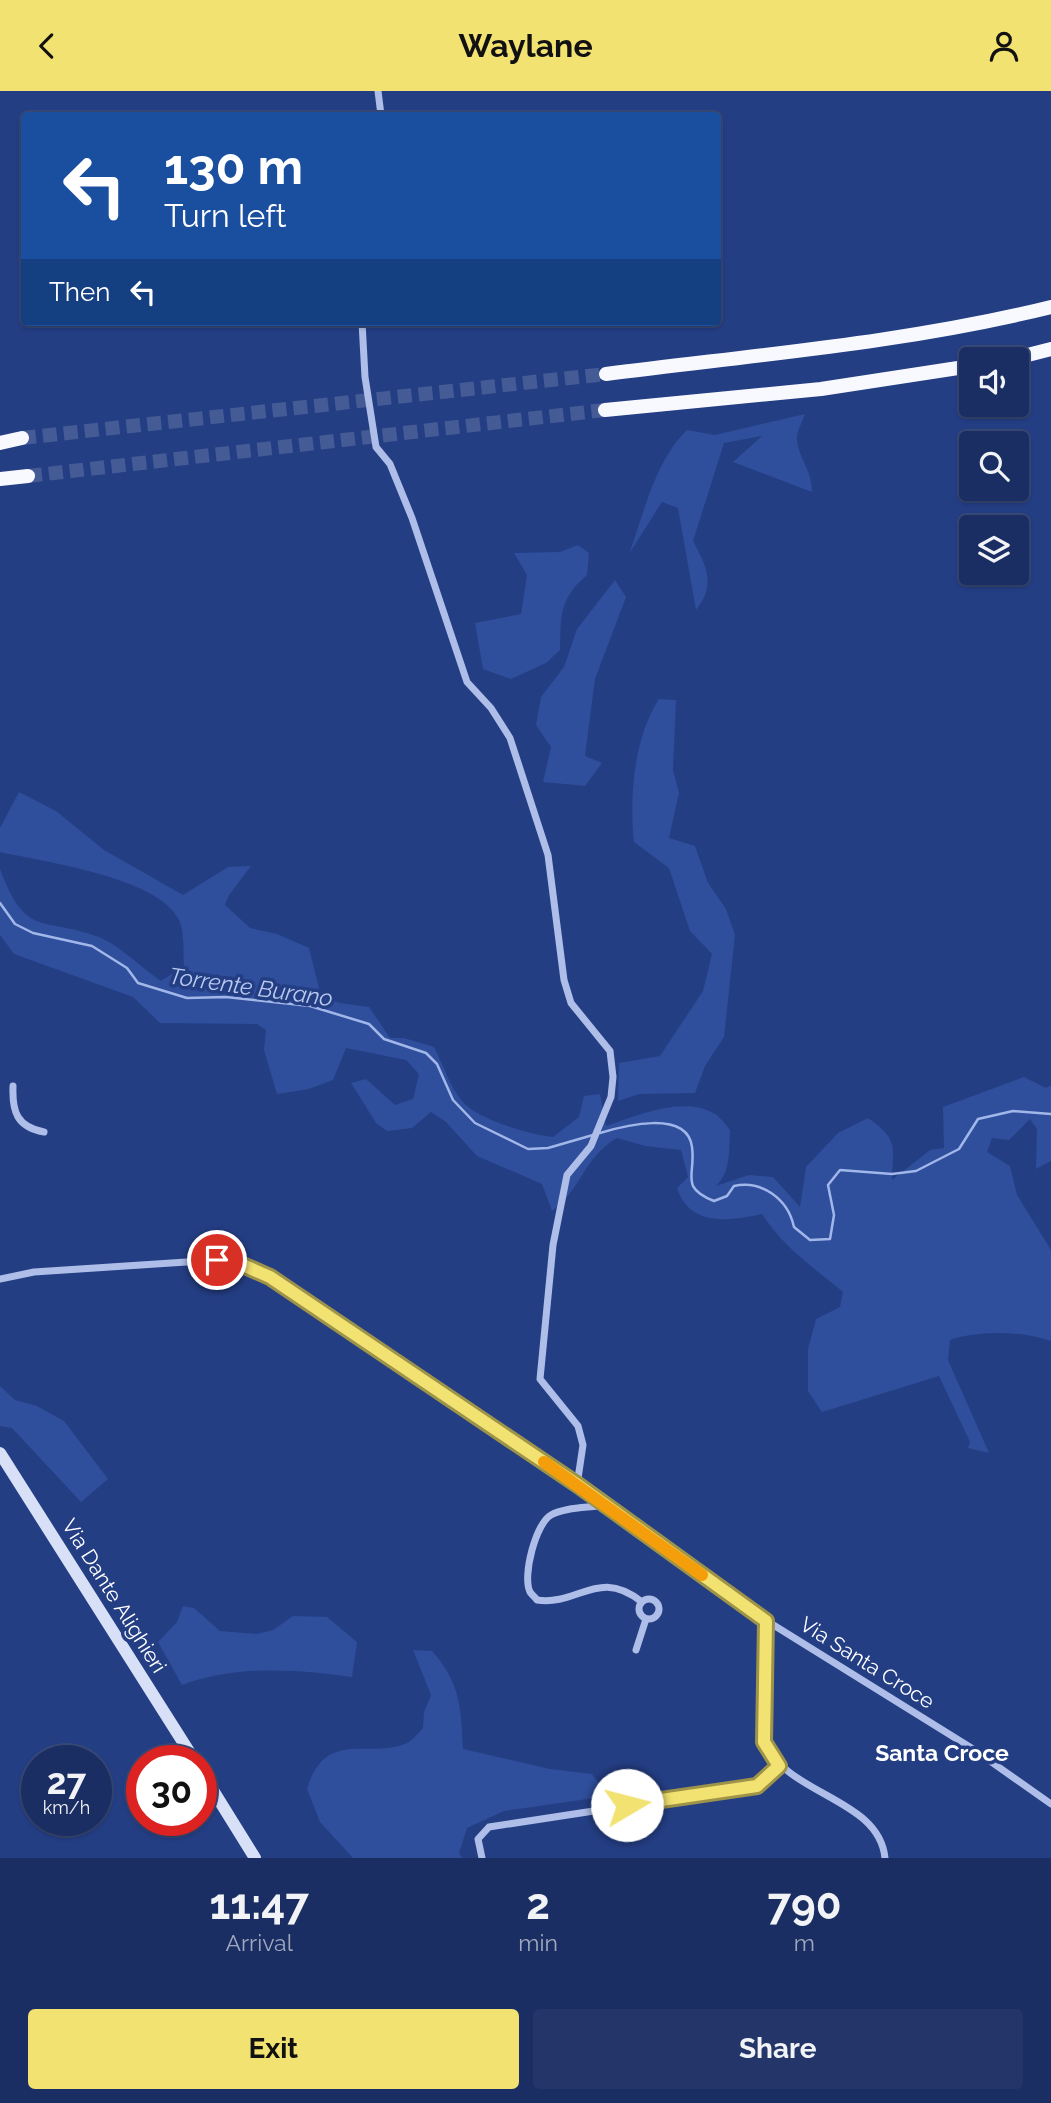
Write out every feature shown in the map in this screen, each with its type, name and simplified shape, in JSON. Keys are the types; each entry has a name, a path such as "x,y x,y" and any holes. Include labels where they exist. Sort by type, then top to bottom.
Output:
{"highway":[{"path":"606,373 917,333 1004,319 1051,307"},
{"path":"1029,355 1051,349"},
{"path":"605,410 821,389 959,368"},
{"path":"0,443 22,438"},
{"path":"0,479 28,476"}],"main road":[{"name":"Via Dante Alighieri","path":"0,1453 185,1745"},
{"path":"217,1796 256,1858"}],"street":[{"path":"378,91 381,112"},
{"path":"362,326 365,377 376,447 390,464 412,518 467,682 491,708 510,738 548,855 564,980 571,1003 610,1051 613,1077 611,1097 591,1146 567,1175 553,1245 540,1379 578,1426 583,1445 578,1485"},
{"path":"13,1086 12,1107 16,1117 30,1129 44,1132"},
{"name":"Via Santa Croce","path":"0,1279 48,1270 217,1260 236,1262 270,1277 578,1485 766,1621 973,1749 1051,1804"},
{"path":"605,1505 554,1513 543,1520 533,1549 528,1580 530,1591 537,1600 546,1601 564,1599 593,1587 612,1587 634,1595 642,1602"},
{"path":"642,1602 651,1599 659,1605 658,1615 646,1619"},
{"path":"642,1602 639,1612 646,1619"},
{"path":"636,1650 646,1619"},
{"path":"766,1621 764,1742 779,1766 870,1822 882,1838 886,1858"},
{"path":"766,1636 779,1629"},
{"path":"482,1858 477,1846 478,1839 489,1827 757,1786 779,1766"}],"shaded area":[{"path":"805,414 797,443 810,476 812,492 733,462 762,436 724,443 693,541 702,559 708,584 696,610 678,508 662,502 629,554 659,472 687,430 715,435"},
{"path":"578,545 589,553 587,575 571,592 563,608 560,650 546,663 511,679 483,669 475,623 521,614 527,575 514,553 560,552"},
{"path":"615,580 626,597 595,679 585,756 602,763 585,786 543,782 551,747 536,725 541,697 564,667 577,629"},
{"path":"659,699 676,700 673,770 679,793 669,838 695,846 708,883 726,909 735,935 724,1037 705,1066 695,1093 639,1094 618,1101 619,1063 660,1056 703,991 712,954 690,931 669,868 634,842 632,806 635,768 644,731"},
{"path":"19,792 56,811 104,850 183,895 228,867 251,866 229,895 225,905 250,928 277,934 309,948 321,996 340,1003 369,1007 390,1038 404,1038 434,1047 462,1101 491,1120 553,1137 579,1117 584,1096 600,1094 606,1126 675,1107 689,1106 715,1114 730,1130 727,1167 716,1186 749,1175 773,1177 800,1207 806,1167 838,1133 868,1118 885,1132 892,1145 892,1180 930,1150 944,1148 943,1107 1024,1077 1046,1088 1051,1085 1051,1161 1036,1169 1037,1129 1030,1119 1009,1140 992,1138 987,1152 1010,1166 1017,1195 1051,1250 1051,1341 1027,1335 1001,1333 950,1340 948,1360 989,1453 968,1448 970,1442 939,1376 822,1412 808,1391 808,1349 816,1319 840,1307 843,1292 789,1247 762,1214 724,1219 701,1215 691,1209 683,1201 677,1188 688,1177 681,1150 645,1146 617,1138 597,1155 570,1193 552,1211 542,1184 477,1156 446,1122 431,1112 412,1128 387,1131 376,1123 351,1083 366,1079 395,1105 413,1099 419,1074 406,1060 346,1048 333,1080 309,1089 277,1094 264,1050 266,1030 257,1024 160,1023 133,997 14,954 0,935 0,869 9,891 28,916 49,925 99,937 123,951 161,981 184,966 183,935 178,918 166,904 147,892 97,873 0,852 0,828"},
{"path":"0,1386 15,1400 37,1406 64,1421 108,1479 81,1502 12,1428 0,1426"},
{"path":"183,1606 194,1608 220,1631 257,1634 273,1630 293,1616 327,1617 357,1642 352,1677 266,1671 223,1674 182,1685 158,1642 177,1622"},
{"path":"413,1650 432,1651 449,1674 458,1697 463,1749 550,1769 592,1774 608,1796 504,1811 467,1828 459,1853 462,1858 353,1858 320,1822 307,1789 315,1770 325,1758 350,1749 393,1747 409,1742 423,1728 424,1712 431,1695"}],"waterway":[{"name":"Torrente Burano","path":"0,903 15,924 33,933 92,946 127,968 138,983 187,998 226,997 310,1006 369,1024 384,1039 426,1053 437,1064 453,1100 475,1123 528,1149 548,1148 593,1135"},
{"name":"Torrente Burano","path":"600,1133 653,1123 679,1128 688,1135 692,1147 691,1179 696,1191 714,1201 727,1196 734,1186 764,1189 780,1200 794,1227 810,1240 830,1239 834,1215 828,1185 840,1170 892,1174 916,1171 959,1149 978,1119 1013,1111 1051,1114"}],"tunnel":[{"path":"22,438 606,374"},
{"path":"28,476 605,410"}],"slow traffic":[{"path":"544,1462 702,1575"}],"district":[{"name":"Santa Croce","path":"942,1753"}],"route":[{"path":"217,1260 236,1262 270,1277 578,1485 766,1621 764,1742 779,1766 757,1786 627,1805"}]}
